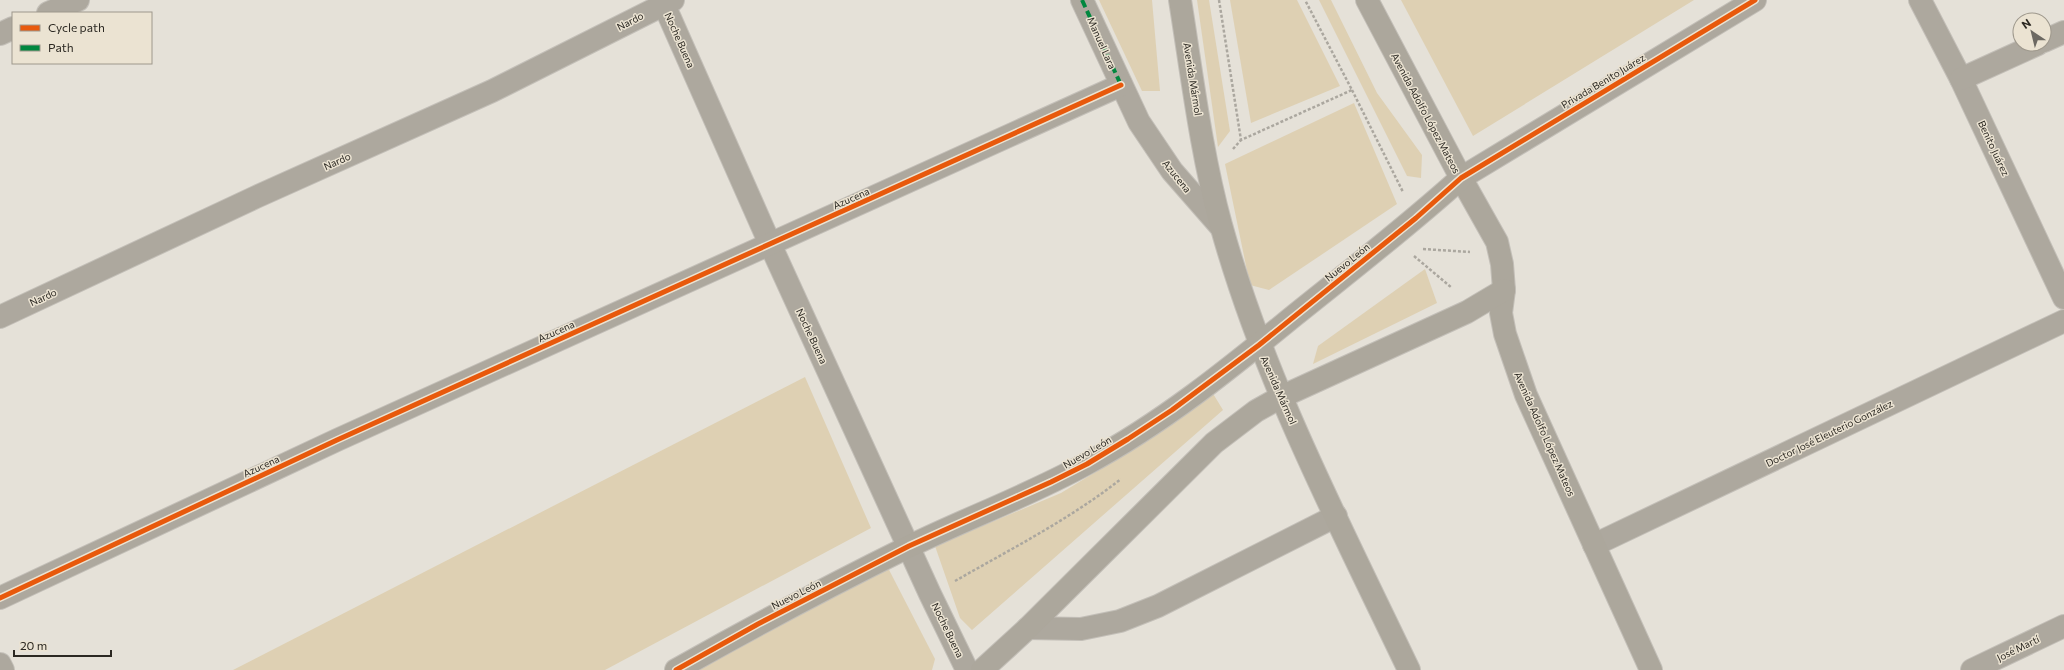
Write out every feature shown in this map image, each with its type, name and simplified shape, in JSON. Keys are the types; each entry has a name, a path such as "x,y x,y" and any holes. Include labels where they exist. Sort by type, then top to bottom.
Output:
{"street":[{"path":"50,12 78,0"},
{"name":"Manuel Lara","path":"1082,0 1121,85"},
{"name":"Avenida Mármol","path":"1180,0 1203,148 1221,227 1259,345 1281,397 1409,670"},
{"name":"Avenida Adolfo López Mateos","path":"1367,0 1461,178 1497,242 1502,264 1504,290 1501,313 1505,334 1515,366 1526,394 1651,670"},
{"name":"Privada Benito Juárez","path":"1461,178 1755,0"},
{"name":"Benito Juárez","path":"1920,0 1961,79 2064,298"},
{"name":"Noche Buena","path":"666,1 770,244 967,670"},
{"name":"Nardo","path":"0,317 256,197 492,91 666,1"},
{"path":"0,34 12,28"},
{"path":"2052,37 2064,32"},
{"path":"1961,79 2020,52"},
{"name":"Azucena","path":"0,598 330,444 1121,85 1139,122 1172,171 1221,227"},
{"name":"Nuevo León","path":"676,670 758,624 909,546 1087,464 1172,410 1259,345 1416,218 1461,178"},
{"path":"982,670 1028,628 1214,443 1256,411 1281,397 1467,312 1504,290"},
{"name":"Doctor José Eleuterio González","path":"1594,545 2064,321"},
{"path":"1028,628 1081,629 1120,620 1158,606 1336,516"},
{"name":"José Martí","path":"1972,670 2064,626"},
{"path":"0,664 3,670"}],"path":[{"path":"1219,0 1241,140 1352,90"},
{"path":"1305,0 1406,197"},
{"path":"1424,248 1467,251 1502,264"},
{"path":"1414,256 1460,295 1467,312"}],"shaded area":[{"path":"1099,0 1152,0 1160,91 1142,91"},
{"path":"1197,0 1209,0 1230,131 1218,147"},
{"path":"1230,0 1297,0 1340,86 1251,123"},
{"path":"1319,0 1331,0 1377,93 1422,155 1421,178 1407,176"},
{"path":"1401,0 1694,0 1473,136"},
{"path":"1354,103 1397,204 1269,290 1250,285 1225,164"},
{"path":"1425,269 1437,303 1313,364 1318,346"},
{"path":"805,377 871,528 605,670 233,670"},
{"path":"1212,392 1223,410 972,630 960,618 935,546 1061,493 1150,439"},
{"path":"886,564 935,659 932,670 695,670"}],"marked path":[{"path":"1082,0 1121,85"}],"cycle path":[{"path":"676,670 758,624 909,546 1051,482 1087,464 1128,439 1172,410 1259,345 1416,218 1461,178 1755,0"},
{"path":"0,598 337,440 1121,85"}]}
